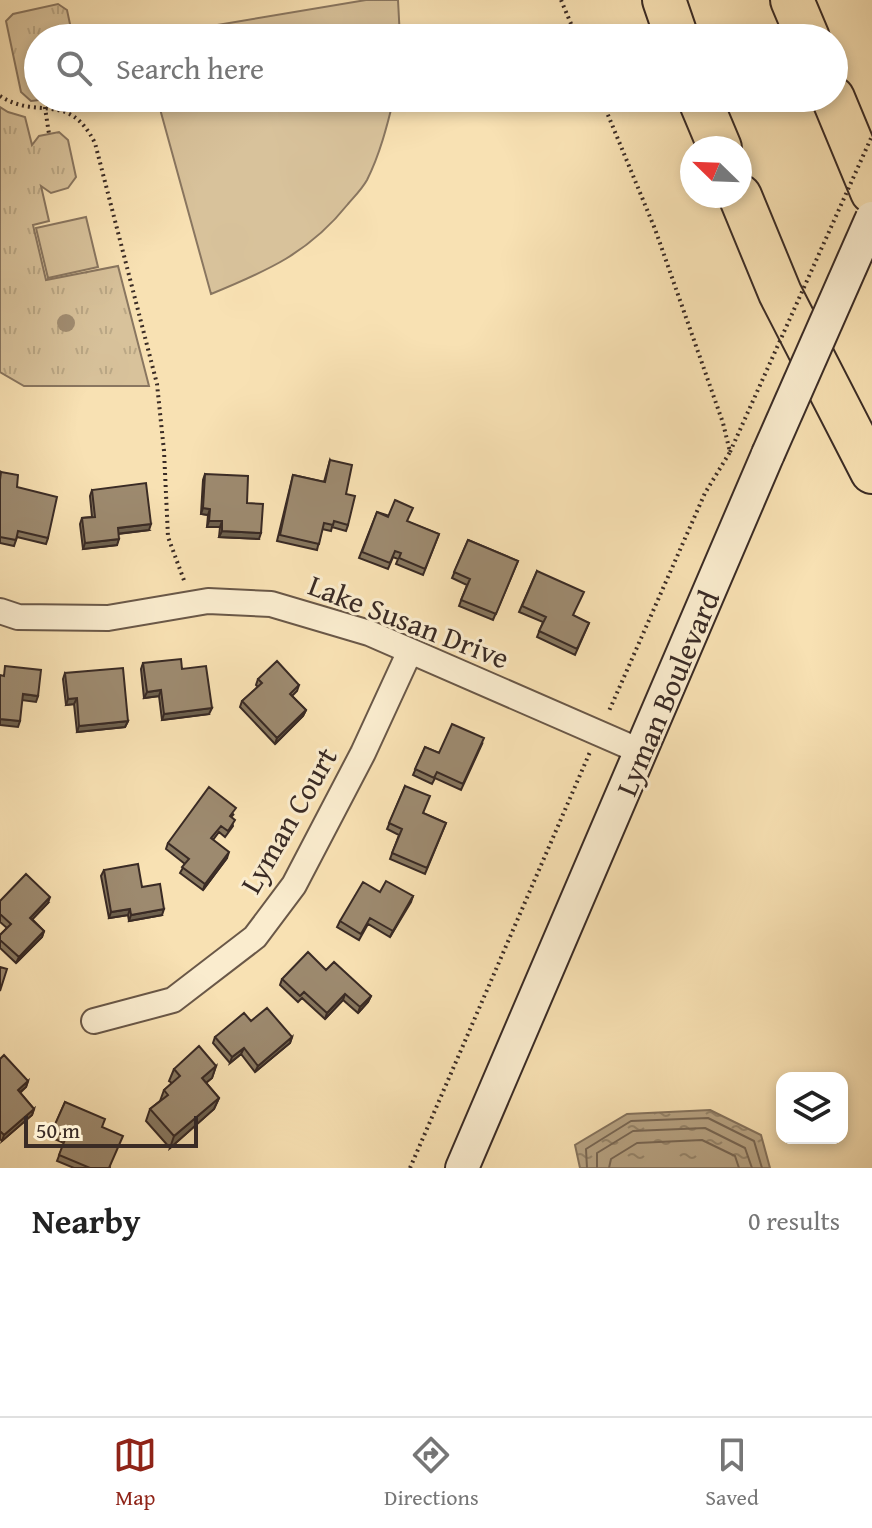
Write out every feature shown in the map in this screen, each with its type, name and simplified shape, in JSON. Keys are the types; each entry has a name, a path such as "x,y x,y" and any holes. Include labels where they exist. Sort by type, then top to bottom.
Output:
{"highway":[{"path":"664,0 672,24"},
{"path":"792,0 802,24"},
{"path":"705,112 715,136"},
{"path":"839,112 872,192"},
{"path":"745,208 780,293 872,472"}],"main road":[{"name":"Lyman Boulevard","path":"462,1168 872,218"}],"street":[{"name":"Lake Susan Drive","path":"0,611 18,617 108,618 208,601 271,604 369,633 642,752"},
{"name":"Lyman Court","path":"94,1021 173,1000 255,937 294,885 363,753 410,651"}],"path":[{"path":"561,0 571,24"},
{"path":"0,96 11,103 24,103"},
{"path":"45,112 49,134"},
{"path":"66,112 81,120 95,143 157,384 168,537 193,604"},
{"path":"607,112 655,229 723,423 730,452"},
{"path":"410,1168 705,493 730,452 872,136"}],"green space":[{"path":"366,0 398,0 399,24 223,24"},
{"path":"58,4 67,10 70,24 24,24 24,95 6,21 13,14"},
{"path":"0,107 25,117 32,145 39,136 59,132 68,140 76,177 68,188 51,193 41,186 49,221 33,225 46,280 118,266 149,386 24,386 0,372"},
{"path":"161,112 390,112 367,180 333,221 286,259 211,294"},
{"path":"86,217 98,267 48,278 36,228"}],"water":[{"path":"710,1110 761,1135 770,1168 580,1168 575,1145 627,1114"}],"building":[{"path":"330,460 352,465 346,494 355,496 348,525 334,521 333,525 324,523 319,544 280,535 293,475 325,482"},
{"path":"1,472 18,475 17,487 57,497 48,538 18,531 16,540 0,537"},
{"path":"205,474 248,476 247,503 263,504 261,533 222,531 222,521 209,521 210,509 203,508"},
{"path":"146,483 151,524 118,528 119,539 85,543 82,518 95,517 92,490"},
{"path":"395,500 413,508 407,521 439,534 425,569 399,558 401,553 395,551 390,563 362,552 377,512 388,517"},
{"path":"468,540 518,561 496,614 461,600 470,579 454,572"},
{"path":"537,571 584,592 573,615 589,623 577,649 539,631 546,617 522,606"},
{"path":"181,659 182,669 206,666 212,708 164,714 161,690 147,692 143,663"},
{"path":"277,661 299,685 290,694 306,710 277,738 242,701 262,683 258,679"},
{"path":"5,666 41,670 38,696 23,694 20,721 0,719 0,675 4,676"},
{"path":"123,668 128,721 79,726 77,698 68,699 65,673"},
{"path":"452,724 484,738 463,784 437,772 434,778 415,769 425,747 439,753"},
{"path":"405,786 430,796 423,813 446,823 427,868 392,853 402,829 389,823"},
{"path":"209,787 236,808 230,816 235,820 228,831 221,826 211,838 229,852 205,884 182,867 189,859 168,843"},
{"path":"138,864 142,887 160,884 164,909 131,915 130,909 111,912 104,870"},
{"path":"26,874 50,897 30,918 44,931 19,957 0,940 0,935 11,924 0,914 0,901"},
{"path":"386,881 413,896 393,931 370,918 361,934 340,921 363,882 380,892"},
{"path":"308,952 326,970 334,962 371,996 360,1007 345,994 327,1013 304,992 300,996 282,979"},
{"path":"0,967 7,969 0,991"},
{"path":"267,1008 292,1037 258,1066 244,1048 232,1057 215,1037 244,1013 251,1021"},
{"path":"199,1046 216,1066 202,1078 219,1098 174,1136 150,1109 168,1095 164,1090 180,1076 174,1069"},
{"path":"4,1055 28,1081 18,1090 34,1109 4,1135 0,1131 0,1059"},
{"path":"65,1102 105,1119 102,1127 123,1136 109,1168 90,1168 59,1155 66,1137 52,1131"}]}
